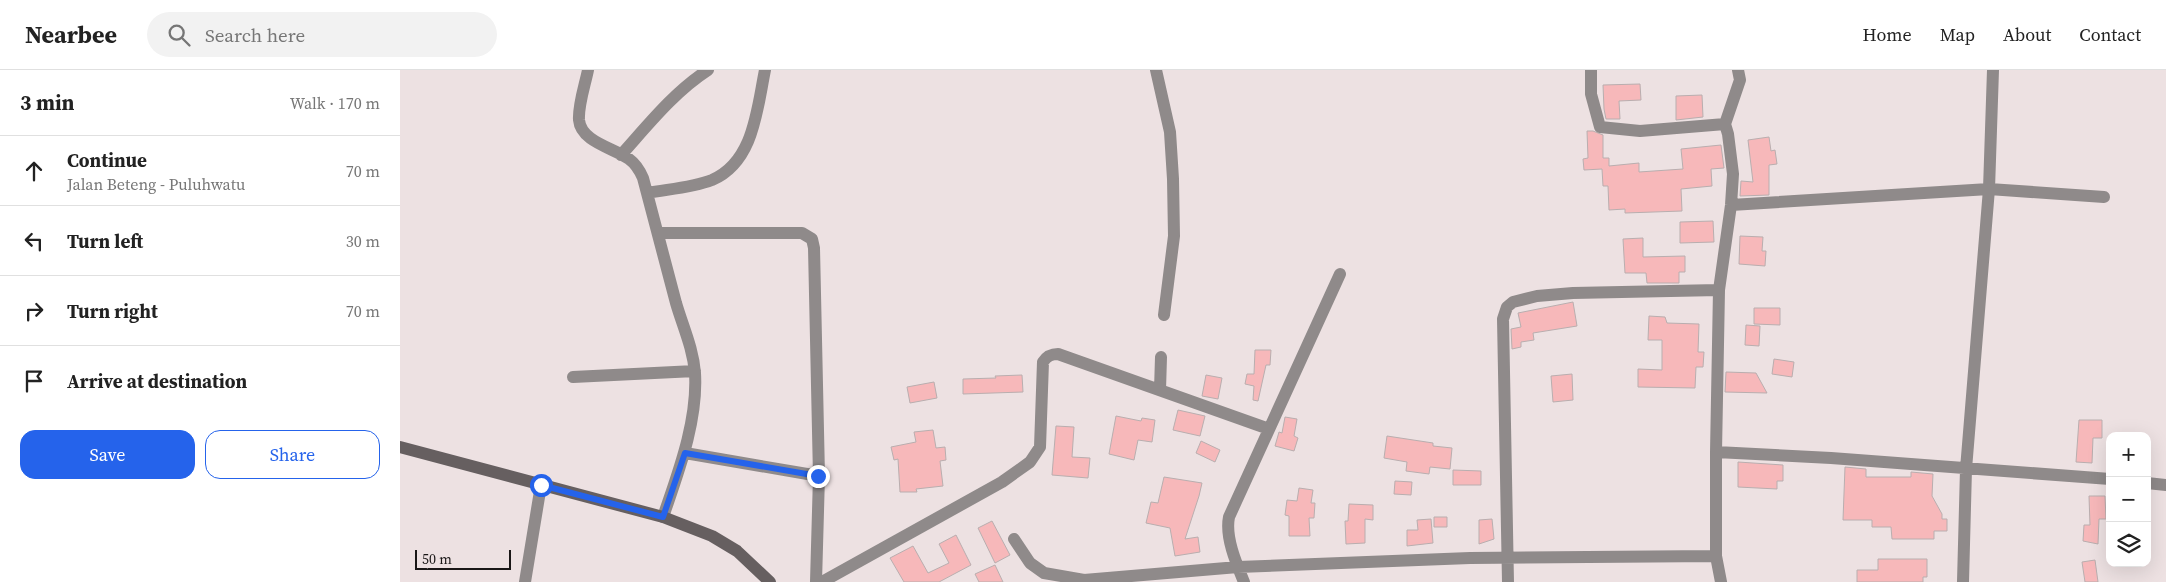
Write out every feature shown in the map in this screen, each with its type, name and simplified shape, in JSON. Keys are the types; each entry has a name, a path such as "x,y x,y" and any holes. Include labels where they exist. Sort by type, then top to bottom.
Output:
{"street":[{"path":"588,70 579,118 582,131 638,168 647,192 677,305 692,348 695,371 694,399 685,453 663,517"},
{"path":"621,155 660,111 708,70"},
{"path":"647,192 695,186 714,179 734,163 744,151 752,134 765,70"},
{"path":"1156,70 1170,132 1173,179 1174,236 1164,315"},
{"path":"1591,70 1591,94 1600,127 1640,131 1725,124"},
{"path":"1722,582 1716,556 1719,290 1731,205 1733,174 1725,124 1740,80 1738,70"},
{"path":"1963,582 1966,469 1989,189 1993,70"},
{"path":"1731,205 1989,189 2104,197"},
{"path":"658,233 802,233 812,239 814,248 818,476 816,582"},
{"path":"1244,582 1227,525 1229,517 1340,274"},
{"path":"1508,582 1503,319 1507,307 1521,299 1552,294 1719,290"},
{"path":"822,582 1002,482 1030,462 1040,446 1042,376 1043,362 1046,357 1058,354 1269,429"},
{"path":"1160,390 1161,357"},
{"path":"573,377 695,371"},
{"path":"400,448 663,517 712,536 737,551 770,582"},
{"path":"1716,452 1831,458 2106,479"},
{"path":"685,453 818,476"},
{"path":"2151,483 2166,485"},
{"path":"525,582 541,485"},
{"path":"1014,539 1030,563 1044,573 1084,580 1238,567 1508,558 1716,556"}],"building":[{"path":"1640,84 1641,100 1619,101 1620,119 1606,119 1603,85"},
{"path":"1702,95 1703,117 1676,120 1676,96"},
{"path":"1587,131 1603,135 1603,158 1609,158 1609,166 1639,163 1639,172 1683,169 1681,149 1721,145 1724,168 1711,169 1712,186 1681,189 1682,211 1625,213 1625,209 1609,210 1608,186 1603,186 1602,169 1584,170 1583,159 1588,158"},
{"path":"1769,137 1771,151 1775,150 1777,164 1769,165 1769,195 1740,196 1741,181 1753,182 1748,140"},
{"path":"1713,221 1714,242 1680,243 1680,222"},
{"path":"1740,236 1763,237 1762,251 1766,251 1765,266 1739,264"},
{"path":"1643,238 1643,257 1685,256 1685,272 1679,272 1679,283 1647,283 1646,273 1625,273 1623,239"},
{"path":"1573,302 1577,326 1533,333 1534,340 1521,342 1521,347 1512,349 1511,329 1521,327 1518,313"},
{"path":"1754,308 1780,308 1780,325 1754,324"},
{"path":"1649,316 1665,317 1667,323 1699,324 1698,352 1704,352 1703,367 1696,367 1695,388 1638,387 1638,369 1662,370 1662,340 1648,340"},
{"path":"1746,325 1760,326 1759,346 1745,345"},
{"path":"1255,350 1271,350 1270,365 1266,365 1258,401 1253,400 1254,386 1245,384 1247,374 1254,374"},
{"path":"1774,359 1794,362 1792,377 1772,374"},
{"path":"1726,372 1756,373 1767,393 1725,392"},
{"path":"1572,374 1573,400 1553,402 1551,376"},
{"path":"1022,375 1023,392 963,394 963,379"},
{"path":"1206,375 1222,378 1218,399 1202,396"},
{"path":"934,382 937,398 910,403 907,387"},
{"path":"1178,410 1205,416 1200,436 1173,430"},
{"path":"1116,416 1141,421 1142,418 1155,420 1152,442 1138,440 1134,460 1109,454"},
{"path":"1285,417 1297,419 1294,436 1298,438 1294,451 1275,446 1279,432 1282,433"},
{"path":"2079,420 2102,420 2102,438 2093,438 2092,463 2076,462"},
{"path":"1056,426 1074,427 1072,457 1090,458 1088,478 1052,475"},
{"path":"933,430 936,448 945,447 946,460 940,461 943,486 916,489 917,492 900,492 898,459 894,460 891,447 916,442 914,432"},
{"path":"1387,436 1452,448 1450,469 1430,467 1429,474 1406,471 1407,462 1384,458"},
{"path":"1201,441 1220,450 1215,462 1196,453"},
{"path":"1738,462 1783,465 1783,481 1777,481 1777,489 1738,487"},
{"path":"1845,467 1866,469 1866,477 1911,477 1911,472 1933,474 1932,496 1942,514 1942,519 1947,519 1947,531 1934,531 1934,539 1892,539 1891,527 1872,527 1872,520 1843,520"},
{"path":"1453,470 1481,471 1481,485 1453,485"},
{"path":"1164,477 1202,483 1185,539 1198,537 1200,552 1175,556 1170,528 1146,523 1151,502 1158,503"},
{"path":"1395,481 1412,482 1411,495 1394,494"},
{"path":"1299,488 1313,490 1311,503 1315,503 1314,518 1309,518 1310,536 1289,536 1289,516 1285,515 1287,500 1297,501"},
{"path":"2089,496 2105,496 2106,519 2099,519 2098,544 2083,541 2084,525 2090,525"},
{"path":"1349,504 1373,505 1373,520 1365,519 1365,543 1346,544 1345,521 1348,521"},
{"path":"1434,517 1447,517 1447,527 1434,527"},
{"path":"1431,519 1433,543 1407,546 1407,530 1418,530 1417,520"},
{"path":"1492,519 1494,539 1479,544 1479,520"},
{"path":"992,521 1010,555 995,563 978,528"},
{"path":"956,535 971,565 939,582 904,582 890,558 913,546 928,573 949,563 939,544"},
{"path":"1878,559 1927,559 1927,577 1923,577 1923,582 1857,582 1857,570 1878,570"},
{"path":"2095,560 2098,582 2085,582 2082,562"},
{"path":"995,565 1003,582 979,582 975,574"}],"route":[{"path":"541,485 663,517 685,453 818,476"}]}
